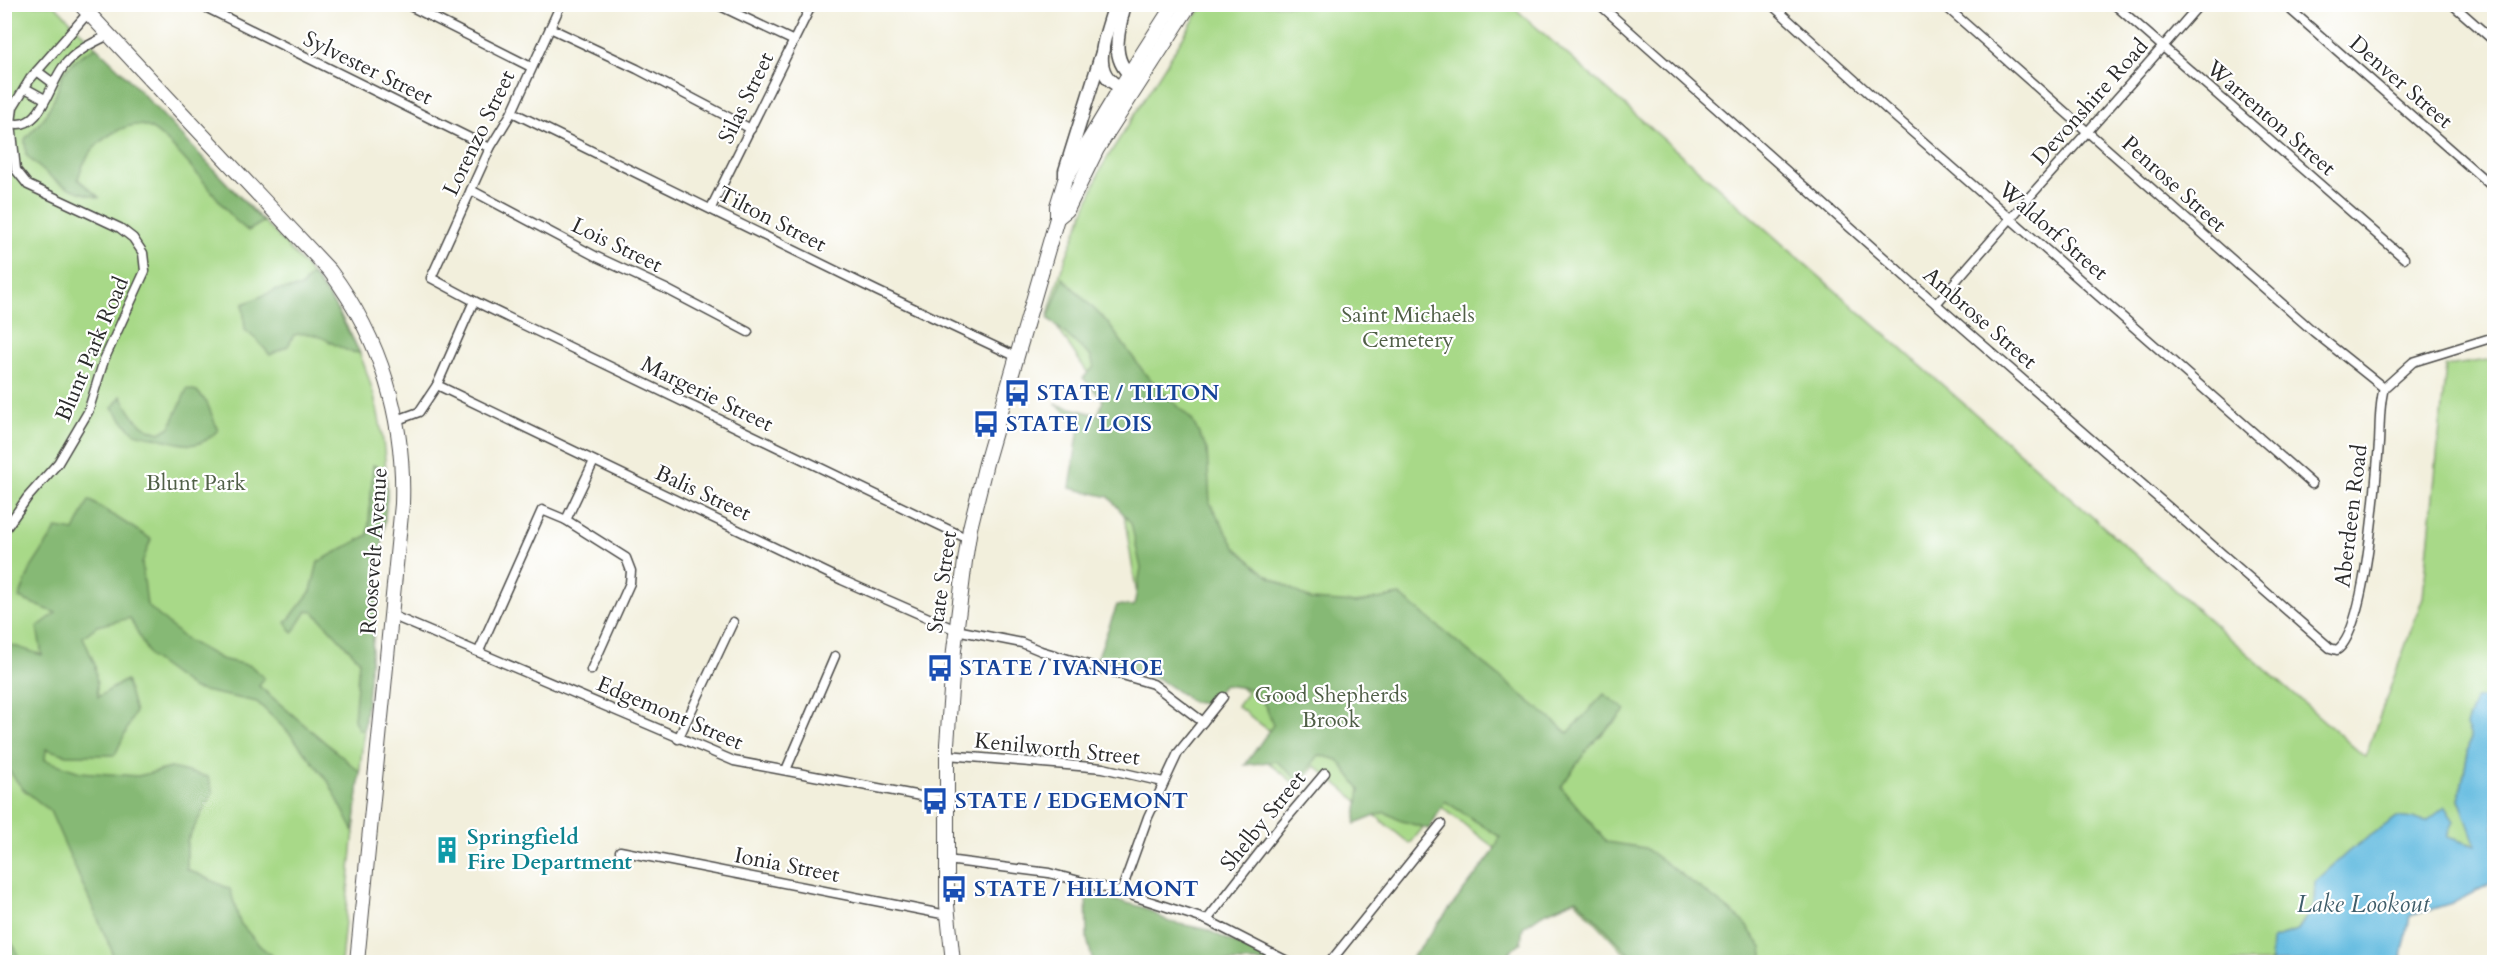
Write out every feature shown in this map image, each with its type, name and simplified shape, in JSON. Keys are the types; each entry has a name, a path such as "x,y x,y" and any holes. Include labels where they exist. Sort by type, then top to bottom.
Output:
{"main road":[{"path":"1065,180 1065,171 1115,4"},
{"path":"1125,4 1117,60 1131,84"},
{"path":"1131,84 1174,4"},
{"path":"1131,84 1190,4"},
{"name":"Roosevelt Avenue","path":"84,9 306,242 339,282 370,337 388,385 397,420 402,458 402,504 357,963"},
{"path":"1103,49 1103,70 1106,77 1131,84"},
{"name":"State Street","path":"953,963 947,915 947,755 956,630 968,539 982,476 1057,218 1057,206 1065,180 1131,84"},
{"name":"State Street","path":"1057,218 1067,210 1131,84"}],"street":[{"name":"Sylvester Street","path":"199,4 490,148"},
{"path":"406,4 531,66"},
{"name":"Lorenzo Street","path":"431,278 490,148 512,112 561,4"},
{"path":"716,4 794,41"},
{"name":"Silas Street","path":"711,208 812,4"},
{"name":"Ambrose Street","path":"1599,4 2322,643 2335,650 2342,647"},
{"name":"Waldorf Street","path":"1771,4 2312,484"},
{"name":"Penrose Street","path":"1943,4 2314,332 2384,388"},
{"name":"Warrenton Street","path":"2114,4 2404,258"},
{"name":"Devonshire Road","path":"1936,304 2010,217 2089,132 2200,4"},
{"name":"Denver Street","path":"2284,4 2494,188"},
{"path":"2452,4 2494,41"},
{"name":"Blunt Park Road","path":"4,531 27,498 58,463 88,412 104,360 145,271 143,253 133,238 120,228 28,184 16,171 11,123 13,107 84,9"},
{"path":"550,28 637,69 751,129"},
{"path":"11,123 22,126 29,123 37,115 63,66 82,48 110,35"},
{"path":"37,71 53,83"},
{"path":"25,88 45,99"},
{"name":"Tilton Street","path":"512,112 876,291 1017,357"},
{"name":"Lois Street","path":"471,190 597,257 669,290 748,332"},
{"name":"Margerie Street","path":"431,278 474,301 968,539"},
{"path":"397,420 419,412 437,385 474,301"},
{"path":"2384,388 2413,362 2494,337"},
{"name":"Balis Street","path":"437,385 842,580 956,630 1022,643 1041,651 1153,684 1203,722"},
{"name":"Aberdeen Road","path":"2342,647 2355,615 2371,533 2384,388"},
{"path":"566,520 594,461"},
{"path":"479,651 542,510 566,520 626,558 631,571 630,583 591,670"},
{"name":"Edgemont Street","path":"391,615 734,761 947,801"},
{"path":"678,739 733,622"},
{"path":"786,770 835,656"},
{"path":"1121,892 1163,782 1178,753 1223,697"},
{"name":"Kenilworth Street","path":"947,755 1103,768 1163,782"},
{"name":"Shelby Street","path":"1207,920 1325,773"},
{"path":"1330,963 1441,824"},
{"name":"Ionia Street","path":"620,851 947,915"},
{"path":"947,860 1048,873 1121,892 1207,920 1290,963"}],"green space":[{"name":"Blunt Park","path":"5,5 55,5 297,257 337,309 362,359 378,413 383,440 387,496 341,962 5,962"},
{"name":"Saint Michaels Cemetery","path":"1203,5 1511,5 2365,757 2423,597 2446,366 2494,359 2494,661 2487,670 2490,697 2471,737 2459,799 2477,846 2447,837 2427,821 2397,817 2349,851 2315,882 2314,906 2297,931 2272,939 2271,962 1633,962 1514,835 1500,852 1440,806 1410,844 1315,766 1298,786 1260,756 1276,736 1237,706 1248,692 1226,680 1138,602 1106,400 1048,314 1062,268 1101,168"},
{"path":"96,47 263,222 248,231 235,220 166,140 145,126 129,126 113,133 95,147 83,164 78,179 100,198 59,183 26,155 25,139 44,118 55,97 63,73 80,56"},
{"path":"312,274 334,305 360,353 351,352 320,337 304,333 294,335 288,346 270,355 245,330 243,304 276,290 300,288"},
{"name":"Good Shepherds Brook","path":"1063,278 1107,322 1146,375 1192,420 1207,450 1210,503 1235,547 1265,574 1311,600 1356,603 1400,595 1568,733 1604,694 1626,710 1588,748 1561,787 1607,842 1645,848 1743,921 1762,948 1764,962 1637,962 1577,899 1542,914 1523,927 1521,942 1498,962 1406,962 1411,959 1492,854 1500,837 1445,801 1429,829 1399,820 1385,812 1355,824 1360,789 1338,760 1319,755 1299,781 1276,761 1245,765 1273,725 1266,707 1253,689 1224,685 1206,704 1193,702 1159,679 1097,659 1117,605 1134,606 1141,568 1131,523 1109,497 1070,488 1080,421 1055,404 1098,415 1103,400 1083,378 1094,367 1091,357 1048,318"},
{"path":"187,389 197,391 207,403 218,430 203,442 196,444 182,444 136,433 112,408 121,396 141,424 160,433 170,427"},
{"path":"373,465 386,470 387,496 364,729 359,730 354,720 359,660 313,611 307,611 293,633 286,623 311,591 318,562 368,535"},
{"path":"89,500 151,539 142,563 147,605 185,639 221,659 251,666 264,678 259,686 360,772 354,832 328,781 290,734 257,702 194,689 150,657 130,618 97,626 83,637 95,665 98,697 126,680 135,712 115,755 67,755 46,749 45,760 80,772 138,776 171,768 208,777 213,792 187,841 187,869 230,889 240,923 260,946 280,962 111,962 112,951 50,811 23,789 5,766 5,643 42,655 37,627 56,613 19,598 31,568 57,528 74,531"},
{"path":"1086,892 1145,908 1169,922 1205,929 1275,962 1093,962 1087,939"},
{"path":"4,930 20,957 15,962 5,962"}],"water":[{"name":"Lake Lookout","path":"2494,661 2494,882 2455,902 2410,916 2401,962 2271,962 2272,939 2297,931 2314,906 2315,882 2349,851 2397,817 2427,821 2445,807 2454,821 2447,837 2476,846 2459,799 2471,737 2466,725 2476,699 2490,697 2487,670"}],"place":[{"name":"STATE / TILTON","path":"1017,393"},
{"name":"STATE / LOIS","path":"986,424"},
{"name":"STATE / IVANHOE","path":"940,668"},
{"name":"STATE / EDGEMONT","path":"935,801"},
{"name":"Springfield Fire Department","path":"447,850"},
{"name":"STATE / HILLMONT","path":"954,889"}]}
